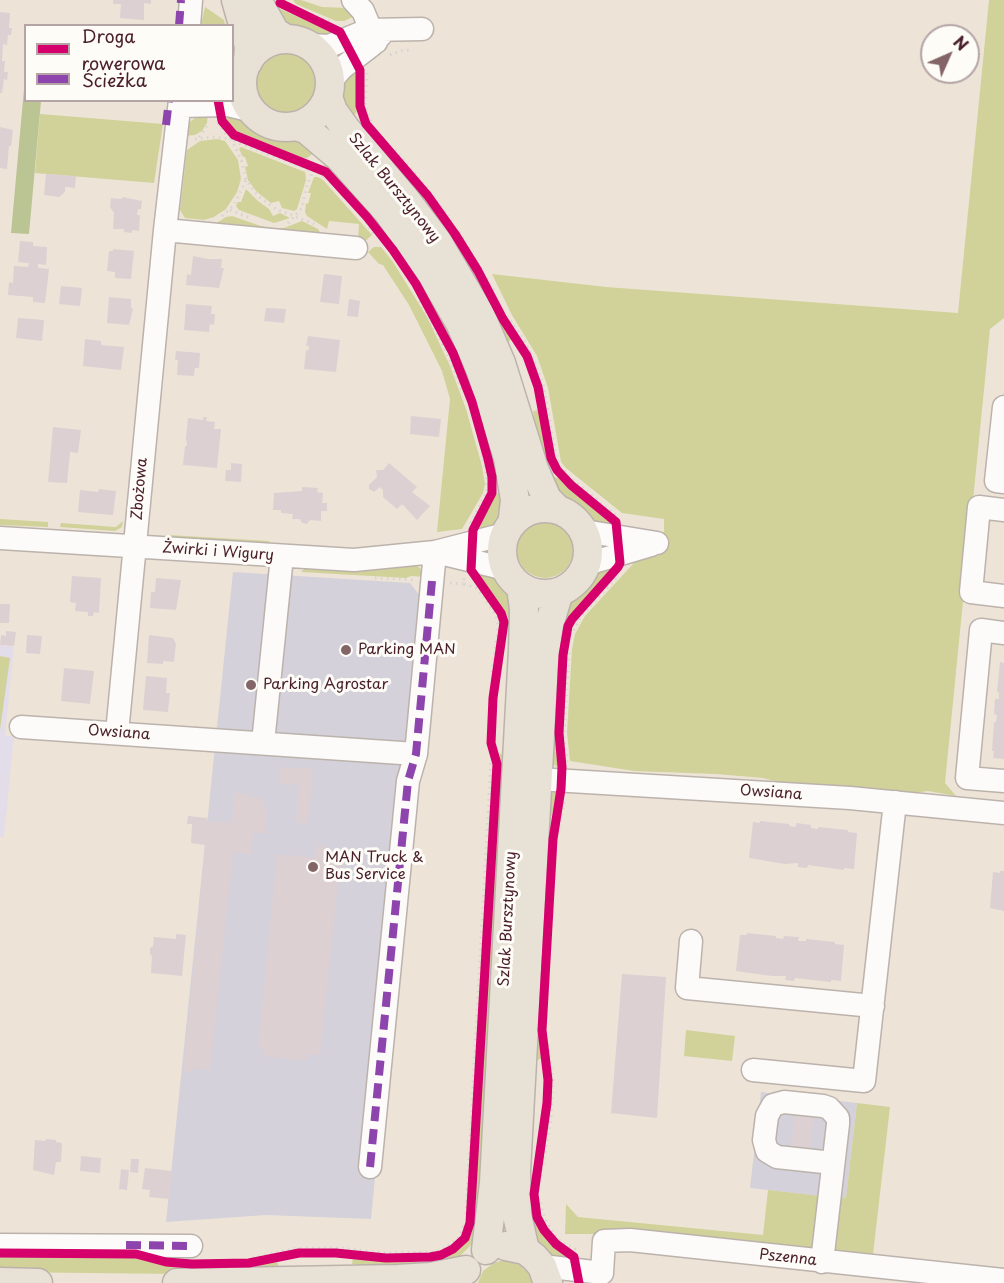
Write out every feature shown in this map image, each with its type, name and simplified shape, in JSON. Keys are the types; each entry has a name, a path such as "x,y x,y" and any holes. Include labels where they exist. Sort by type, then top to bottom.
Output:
{"main road":[{"path":"236,0 249,46 242,69 243,91 253,111 272,124 294,126 315,116 329,90 324,61 297,42 274,32 257,0"},
{"path":"242,69 264,45 297,42"},
{"name":"Szlak Bursztynowy","path":"329,90 342,141 357,177 398,225 431,273 460,323 489,394 508,458 525,480 558,510"},
{"name":"Szlak Bursztynowy","path":"294,126 342,141"},
{"name":"Szlak Bursztynowy","path":"508,529 525,480"},
{"path":"537,508 558,510 577,522 584,531 588,553 587,564 576,582 559,592 539,594 513,578 502,552 508,529 527,512 537,508"},
{"name":"Szlak Bursztynowy","path":"472,1268 494,1171 523,650 524,609 513,578"},
{"name":"Szlak Bursztynowy","path":"538,1266 517,1215 516,1172 558,780 546,644 559,592"},
{"path":"177,1283 398,1280 430,1267 472,1268 506,1246 538,1266"},
{"path":"0,1282 38,1283"}],"street":[{"path":"189,24 191,0"},
{"path":"353,0 360,6 378,38"},
{"path":"329,90 342,68 378,38 416,36"},
{"path":"297,42 329,46 356,58"},
{"path":"180,103 214,108 240,106 253,111"},
{"name":"Zbożowa","path":"117,733 164,238 180,103"},
{"path":"164,238 214,234 356,248"},
{"path":"1004,407 996,481 1004,482"},
{"path":"1004,510 979,507 971,592 1004,596"},
{"name":"Żwirki i Wigury","path":"0,538 354,560 435,552 471,544 508,529"},
{"path":"584,531 620,554"},
{"name":"Żwirki i Wigury","path":"471,544 513,578"},
{"path":"370,1167 408,781 416,754 435,552"},
{"path":"587,564 620,554"},
{"path":"263,743 282,556"},
{"path":"1004,633 981,630 967,778 1004,781"},
{"name":"Owsiana","path":"21,727 416,754"},
{"name":"Owsiana","path":"558,780 895,802 1004,813"},
{"path":"753,1070 864,1081 895,802"},
{"path":"691,941 687,988 873,1006"},
{"path":"822,1262 833,1163"},
{"name":"Pszenna","path":"586,1270 604,1241 630,1240 1004,1280"},
{"path":"0,1245 191,1246"},
{"path":"538,1266 586,1270"}],"path":[{"path":"283,0 280,3 284,7 338,30 356,58 360,106 326,172 339,185"},
{"path":"378,38 399,44 416,36"},
{"path":"214,108 234,135 342,141"},
{"path":"197,138 207,127 214,108"},
{"path":"214,108 221,129 231,139 241,159 246,180 257,195 266,203 319,226 332,246"},
{"path":"175,142 184,144 197,138 220,137 342,141"},
{"path":"328,180 319,173 342,141"},
{"path":"285,224 302,208 306,189 342,141"},
{"path":"384,145 441,215 468,255 497,308 524,350 542,400 551,458 525,480 489,500 472,530 473,574 501,614 504,622 501,629 497,685"},
{"path":"214,234 207,223 230,210 239,197 246,180"},
{"path":"360,209 380,237"},
{"path":"230,210 254,220"},
{"path":"364,220 380,237"},
{"path":"356,248 380,237"},
{"path":"419,295 448,355 464,395"},
{"path":"419,295 453,353 472,402"},
{"path":"484,451 492,477 571,485 614,520 620,554 618,567 577,612 568,626 570,636"},
{"path":"471,544 487,492 484,451"},
{"path":"556,833 558,780 562,755 559,733 563,655 581,616 620,554"},
{"path":"464,585 476,588 483,595 501,629"},
{"path":"556,833 569,649"},
{"path":"244,1261 293,1249 310,1248 342,1248 384,1253 434,1252 451,1244 462,1233 467,1212 491,760 495,743"},
{"path":"244,1261 260,1262 299,1253 336,1253 386,1258 430,1267 441,1255 453,1249 465,1238 471,1224 497,764 494,753"},
{"path":"538,1190 551,1110 553,1080 545,1030"},
{"path":"545,1030 548,1080 547,1103 534,1182 537,1217 549,1237 586,1270"},
{"path":"539,1200 545,1219 555,1236 586,1270"}],"shaded area":[{"path":"233,572 410,583 420,596 364,1166 376,1168 371,1219 266,1215 166,1222"},
{"path":"0,645 14,647 5,736 14,736 4,837 0,837"},
{"path":"761,1092 857,1103 846,1199 750,1188"}],"green space":[{"path":"293,0 301,0 322,7 348,8 357,15 344,21 336,21 296,4"},
{"path":"989,0 1004,0 1004,318 990,329 945,783 956,796 928,791 900,795 850,792 763,778 634,771 570,761 567,733 575,634 585,616 633,564 633,560 660,555 659,533 664,532 664,519 622,513 561,462 548,388 537,356 512,315 492,274 606,287 958,313"},
{"path":"205,7 224,20 225,24 201,24"},
{"path":"276,9 337,34 321,38 292,27 284,23"},
{"path":"280,53 292,53 303,58 311,66 316,83 314,95 303,108 292,113 280,113 269,108 261,100 256,89 256,77 261,66 269,58"},
{"path":"357,68 357,111 352,120 341,100 344,80"},
{"path":"24,89 24,102 41,102 29,234 11,233"},
{"path":"223,112 241,117 254,129 266,135 296,139 316,151 307,158 300,158 240,135 227,125"},
{"path":"208,113 207,123 202,131 195,135 184,136 191,121"},
{"path":"40,114 163,124 154,183 35,173"},
{"path":"366,128 427,199 458,244 502,324 513,338 507,343 361,133"},
{"path":"217,139 225,141 238,160 241,179 237,192 226,209 214,217 204,220 185,218 180,210 187,150 200,141"},
{"path":"241,147 305,172 306,180 297,209 294,211 282,208 279,201 271,203 256,191 248,180 245,167 248,166 239,149"},
{"path":"328,161 379,217 457,340 501,474 494,476 482,427 467,381 427,298 400,255 372,218 323,165"},
{"path":"314,177 323,180 372,235 362,244 358,239 359,224 329,221 327,229 307,216 306,203 308,204 311,193 308,193"},
{"path":"246,189 269,209 273,216 280,213 290,218 274,223 239,210 236,206 238,202 241,202"},
{"path":"232,216 261,226 275,228 284,228 302,221 318,229 321,234 215,224"},
{"path":"374,247 381,247 393,262 427,317 450,366 466,409 485,484 483,493 462,529 437,532 450,399 442,371 409,305 383,265 379,264 368,252"},
{"path":"540,410 549,460 543,462 533,411"},
{"path":"551,476 558,478 614,526 596,524 581,508 560,495"},
{"path":"505,489 501,520 495,526 475,535 475,530 495,495"},
{"path":"0,519 48,522 48,527 0,525"},
{"path":"123,521 122,527 115,531 60,527 61,523 116,527"},
{"path":"545,522 556,524 565,530 571,539 573,550 571,561 565,570 556,576 545,578 534,576 525,570 519,561 517,550 519,539 525,530 534,524"},
{"path":"169,535 269,541 268,546 168,540"},
{"path":"414,564 420,568 425,577 301,572 306,567"},
{"path":"615,567 565,622 568,603 585,589 602,568"},
{"path":"475,569 497,578 506,588 512,598 510,620 476,573"},
{"path":"556,637 563,638 556,734 559,769 550,760"},
{"path":"0,656 10,658 0,730"},
{"path":"500,753 506,769 482,1200 475,1200"},
{"path":"558,788 550,823 539,1030 541,1059 535,1060 550,795"},
{"path":"686,1030 735,1036 732,1061 684,1056"},
{"path":"857,1103 890,1107 872,1263 831,1250 834,1197 846,1198"},
{"path":"768,1190 821,1196 814,1247 810,1251 603,1234 565,1234 566,1204 578,1217 763,1235"},
{"path":"476,1218 475,1240 471,1245 457,1259 434,1266 434,1260 446,1257 461,1248 471,1233"},
{"path":"527,1219 536,1221 546,1238 572,1261 557,1260 549,1254 532,1237"},
{"path":"0,1255 140,1257 176,1266 249,1266 277,1261 279,1268 178,1274 0,1272"},
{"path":"353,1258 418,1261 418,1269 391,1269 352,1264"},
{"path":"500,1261 520,1265 529,1274 532,1283 478,1283 483,1271"}],"building":[{"path":"113,0 151,0 151,4 144,3 144,20 120,18 121,4 113,4"},
{"path":"0,12 10,13 9,28 12,28 11,35 8,35 7,45 3,44 2,61 5,61 4,72 8,72 7,80 4,79 2,93 0,93"},
{"path":"0,127 13,130 7,169 0,168"},
{"path":"46,174 76,176 75,188 65,187 65,192 59,197 44,195"},
{"path":"123,197 142,201 137,215 140,215 139,231 132,230 132,233 124,232 124,229 113,229 114,213 110,207 111,198 121,199"},
{"path":"20,241 33,242 33,246 47,247 46,265 38,264 38,268 49,269 45,303 33,302 33,297 8,295 9,282 13,283 14,266 28,267 29,263 18,262"},
{"path":"113,249 134,251 131,279 115,278 115,272 107,271 109,251"},
{"path":"193,256 222,259 221,268 224,268 219,288 186,285 187,274 191,275"},
{"path":"324,274 342,276 339,304 320,302"},
{"path":"61,286 82,288 80,306 59,304"},
{"path":"109,297 131,299 133,309 129,325 107,323"},
{"path":"349,299 360,301 358,317 347,316"},
{"path":"186,304 212,306 211,314 215,314 214,325 210,324 209,332 184,330"},
{"path":"266,308 286,309 284,323 264,321"},
{"path":"18,318 44,320 42,341 16,338"},
{"path":"308,336 340,340 336,372 304,369 306,350 308,351 309,346 306,346"},
{"path":"85,339 101,341 101,345 124,347 121,370 83,366"},
{"path":"176,351 200,353 199,368 195,368 194,376 177,375"},
{"path":"411,416 441,419 439,437 410,434"},
{"path":"203,417 207,417 206,421 215,422 214,429 221,429 217,468 183,465 187,445 188,418 203,420"},
{"path":"53,427 81,430 78,453 70,452 67,483 48,482"},
{"path":"231,463 242,464 241,482 225,481 226,470 231,470"},
{"path":"389,463 417,487 412,492 430,506 417,520 402,504 397,509 383,497 383,490 380,487 374,492 369,489 369,485 377,477 376,470 383,470"},
{"path":"302,487 318,488 317,492 323,493 322,503 327,503 327,511 321,511 321,521 310,520 307,524 302,523 300,519 292,519 293,514 273,510 274,493 302,491"},
{"path":"99,489 116,491 113,515 78,512 80,490 98,492"},
{"path":"72,576 101,578 99,613 94,612 93,616 88,616 88,612 75,611 76,603 70,602"},
{"path":"156,578 181,580 176,610 150,608 151,592 155,592"},
{"path":"0,604 10,604 9,623 0,623"},
{"path":"6,631 16,632 14,646 0,645 1,635 6,636"},
{"path":"27,635 42,636 40,654 26,653"},
{"path":"149,635 173,638 176,644 174,662 147,663"},
{"path":"1000,662 1004,663 1004,759 993,758 994,751 992,751 994,722 996,722 997,715 994,714 995,699 999,699 999,692 997,692"},
{"path":"64,668 94,671 90,704 61,701"},
{"path":"146,676 167,678 166,693 170,693 168,712 143,710"},
{"path":"280,767 313,769 308,824 296,822 299,785 279,784"},
{"path":"234,793 250,794 250,797 264,799 263,810 267,810 265,834 253,833 251,854 233,852 210,1070 197,1068 183,1074 205,845 191,843 192,824 187,824 188,816 207,818 207,821 232,823"},
{"path":"760,821 789,824 789,826 796,827 796,823 811,825 811,828 848,830 848,832 857,833 854,869 844,868 844,870 808,865 807,868 798,867 798,863 785,864 749,858 753,822 760,823"},
{"path":"319,845 325,849 323,859 328,857 343,859 341,874 339,873 320,1055 307,1054 306,1061 263,1056 264,1049 258,1048 277,854 315,858 315,848"},
{"path":"1004,871 1004,911 990,908 993,872 1000,873"},
{"path":"747,933 776,936 776,938 783,939 784,936 799,937 798,941 806,941 806,939 844,945 841,981 795,978 794,981 785,980 786,976 736,971 740,935 747,935"},
{"path":"176,934 186,935 182,976 151,973 150,948 153,946 154,937 176,939"},
{"path":"622,974 666,977 657,1118 611,1113"},
{"path":"795,1111 814,1113 810,1153 791,1151"},
{"path":"46,1139 62,1143 61,1162 56,1162 54,1175 33,1170 35,1140 45,1141"},
{"path":"81,1156 101,1158 100,1173 80,1171"},
{"path":"131,1159 139,1159 138,1173 130,1172"},
{"path":"145,1168 172,1171 169,1199 149,1197 150,1190 142,1189"},
{"path":"121,1169 129,1170 127,1190 119,1189"}],"marked path":[{"path":"179,24 181,0"},
{"path":"166,125 169,102"},
{"path":"370,1167 408,781 416,754 432,581"},
{"path":"126,1245 191,1246"}],"cycle path":[{"path":"280,3 340,32 360,70 360,106 366,124 428,196 455,234 478,271 503,319 527,356 538,387 551,458 557,470 571,485 616,522 620,563 572,619 568,626 563,655 559,733 561,789 553,839 542,1030 548,1080 547,1103 534,1194 537,1217 556,1244 574,1257 579,1283"},
{"path":"0,1253 136,1254 166,1262 192,1264 249,1263 299,1253 336,1253 386,1258 430,1257 453,1249 465,1238 470,1223 497,764 491,743 493,698 504,622 501,613 471,570 473,530 492,493 492,477 488,459 472,402 453,353 416,284 393,250 326,172 234,135 222,121 218,102"}],"place":[{"name":"Parking MAN","path":"346,650"},
{"name":"Parking Agrostar","path":"251,685"},
{"name":"MAN Truck & Bus Service","path":"313,867"}]}
